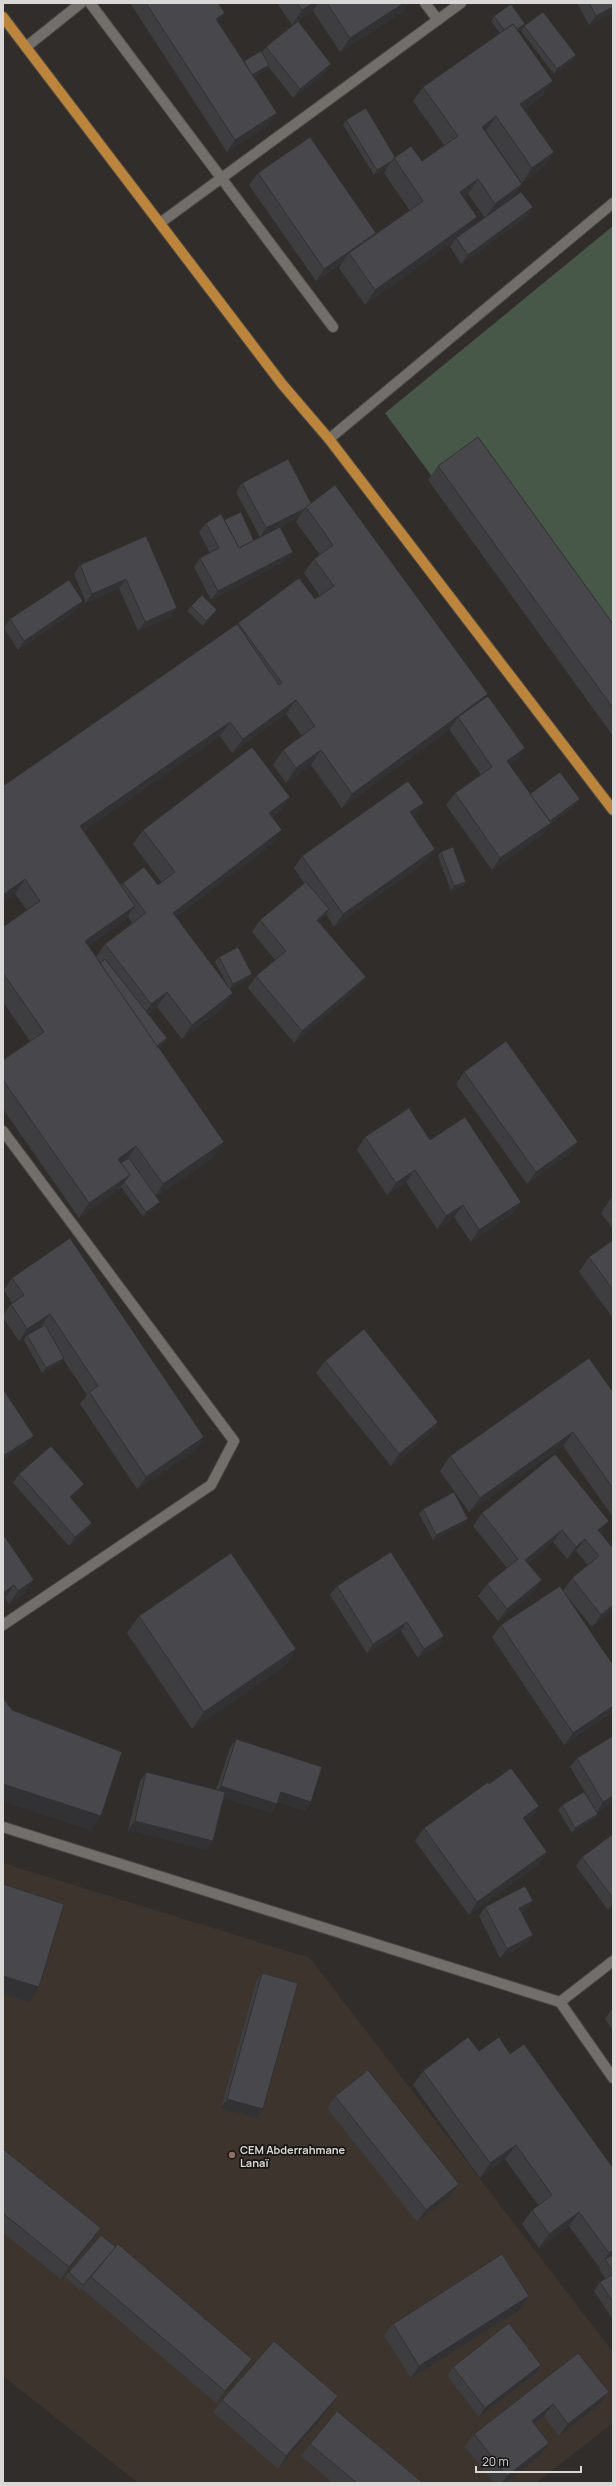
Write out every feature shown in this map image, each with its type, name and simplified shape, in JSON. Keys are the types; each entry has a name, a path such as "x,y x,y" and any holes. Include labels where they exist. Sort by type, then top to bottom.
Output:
{"main road":[{"path":"3,17 282,384 329,439 613,810"}],"street":[{"path":"26,47 81,3"},
{"path":"90,3 333,327"},
{"path":"425,3 438,20"},
{"path":"160,224 461,3"},
{"path":"329,439 613,203"},
{"path":"3,1131 234,1441 211,1485 3,1625"},
{"path":"3,1827 560,2002 613,2078"},
{"path":"560,2002 613,1961"}],"shaded area":[{"name":"CEM Abderrahmane Lanaï","path":"3,1863 310,1958 613,2352 613,2423 536,2483 138,2483 3,2376"}],"green space":[{"path":"613,226 613,721 385,413"}],"building":[{"path":"146,3 218,3 225,13 216,19 277,113 235,140"},
{"path":"297,3 313,3 302,10"},
{"path":"327,3 404,3 350,38"},
{"path":"589,3 613,3 613,7 596,16"},
{"path":"511,4 525,24 517,29 513,24 504,30 494,16"},
{"path":"543,12 576,55 557,69 524,26"},
{"path":"298,21 331,64 300,89 266,47"},
{"path":"513,24 553,81 520,104 554,152 532,168 496,116 482,127 522,184 495,204 478,179 460,192 477,217 375,290 349,253 423,201 394,158 411,146 422,161 458,136 423,87"},
{"path":"261,51 269,65 252,75 244,61"},
{"path":"366,108 395,157 392,161 377,170 346,120"},
{"path":"310,137 376,233 324,269 258,173"},
{"path":"521,192 533,207 468,255 456,238"},
{"path":"478,437 613,624 613,708 438,466"},
{"path":"288,459 311,503 306,508 266,528 242,483"},
{"path":"335,485 488,694 352,794 321,750 296,768 283,750 315,726 296,700 243,739 230,722 80,826 135,906 85,941 224,1142 163,1184 136,1146 118,1159 130,1175 89,1203 3,1080 3,1060 44,1032 3,973 3,927 40,901 25,879 3,895 3,786 237,624 279,685 282,683 238,623 299,578 315,599 334,586 314,559 333,545 306,507"},
{"path":"241,512 254,541 239,548 224,520"},
{"path":"221,514 239,548 280,527 293,552 218,591 200,558 219,548 206,523"},
{"path":"146,536 177,608 145,622 126,579 92,594 80,565"},
{"path":"69,580 83,601 24,641 10,619"},
{"path":"202,595 217,610 206,621 191,606"},
{"path":"488,696 525,748 507,761 551,823 500,858 455,793 492,767 458,717"},
{"path":"252,747 290,797 269,813 282,830 173,913 233,993 192,1025 167,992 151,1004 105,944 146,913 123,883 144,867 158,885 175,872 143,830"},
{"path":"560,772 580,799 550,821 530,794"},
{"path":"408,781 424,803 410,812 435,849 343,914 302,856"},
{"path":"453,847 466,882 454,886 441,852"},
{"path":"306,882 329,909 317,920 366,977 302,1031 256,976 286,951 260,920"},
{"path":"238,947 252,974 233,984 219,957"},
{"path":"105,959 167,1038 157,1046 100,963"},
{"path":"506,1041 578,1142 536,1172 464,1072"},
{"path":"409,1108 430,1140 465,1117 521,1202 479,1230 463,1205 446,1216 415,1170 396,1183 365,1137"},
{"path":"129,1158 160,1202 146,1212 124,1182 130,1175 121,1163"},
{"path":"70,1238 204,1437 146,1477 89,1392 98,1386 50,1314 27,1329 11,1304 24,1295 12,1278"},
{"path":"613,1240 613,1290 589,1257"},
{"path":"45,1325 64,1358 46,1368 27,1335"},
{"path":"364,1329 438,1422 399,1454 325,1361"},
{"path":"589,1358 613,1392 613,1488 573,1432 480,1498 450,1456"},
{"path":"3,1389 34,1436 3,1456"},
{"path":"51,1446 84,1484 70,1497 92,1523 75,1537 19,1474"},
{"path":"555,1454 609,1521 598,1530 611,1546 613,1545 613,1605 601,1615 572,1578 599,1556 585,1539 576,1547 562,1530 525,1560 542,1580 507,1609 487,1584 518,1559 482,1513"},
{"path":"454,1492 468,1519 436,1535 423,1509"},
{"path":"3,1534 34,1580 18,1591 14,1585 3,1593"},
{"path":"391,1552 444,1636 424,1649 407,1622 373,1644 337,1586"},
{"path":"231,1553 296,1649 204,1712 139,1616"},
{"path":"560,1586 613,1665 613,1706 573,1733 501,1625"},
{"path":"3,1698 12,1710 122,1752 101,1816 3,1784"},
{"path":"613,1736 613,1796 603,1802 577,1758"},
{"path":"236,1739 322,1767 311,1802 281,1792 277,1804 221,1786"},
{"path":"511,1768 539,1806 523,1818 547,1852 477,1902 424,1828 488,1782 489,1784"},
{"path":"146,1772 225,1792 213,1841 135,1821"},
{"path":"584,1792 598,1814 575,1828 562,1805"},
{"path":"613,1834 613,1898 582,1857"},
{"path":"3,1884 64,1904 39,1987 3,1976"},
{"path":"525,1886 533,1901 519,1908 533,1935 507,1949 485,1907"},
{"path":"262,1973 298,1983 263,2109 227,2099"},
{"path":"468,2037 479,2051 499,2037 510,2054 524,2044 613,2168 613,2250 609,2253 579,2212 549,2234 532,2210 552,2195 516,2145 490,2163 423,2071"},
{"path":"368,2070 459,2184 426,2210 335,2096"},
{"path":"3,2149 101,2228 69,2267 3,2213"},
{"path":"101,2235 116,2247 83,2285 69,2272"},
{"path":"118,2244 252,2359 225,2391 91,2277"},
{"path":"502,2254 529,2296 419,2366 393,2324"},
{"path":"613,2255 613,2271 605,2259"},
{"path":"613,2274 613,2302 600,2282"},
{"path":"509,2323 541,2365 485,2408 453,2367"},
{"path":"274,2341 338,2396 286,2456 222,2400"},
{"path":"578,2353 609,2392 568,2424 553,2404 532,2421 549,2443 507,2476 474,2434"},
{"path":"337,2411 423,2483 357,2483 310,2444"}],"place":[{"name":"CEM Abderrahmane Lanaï","path":"232,2155"}]}
